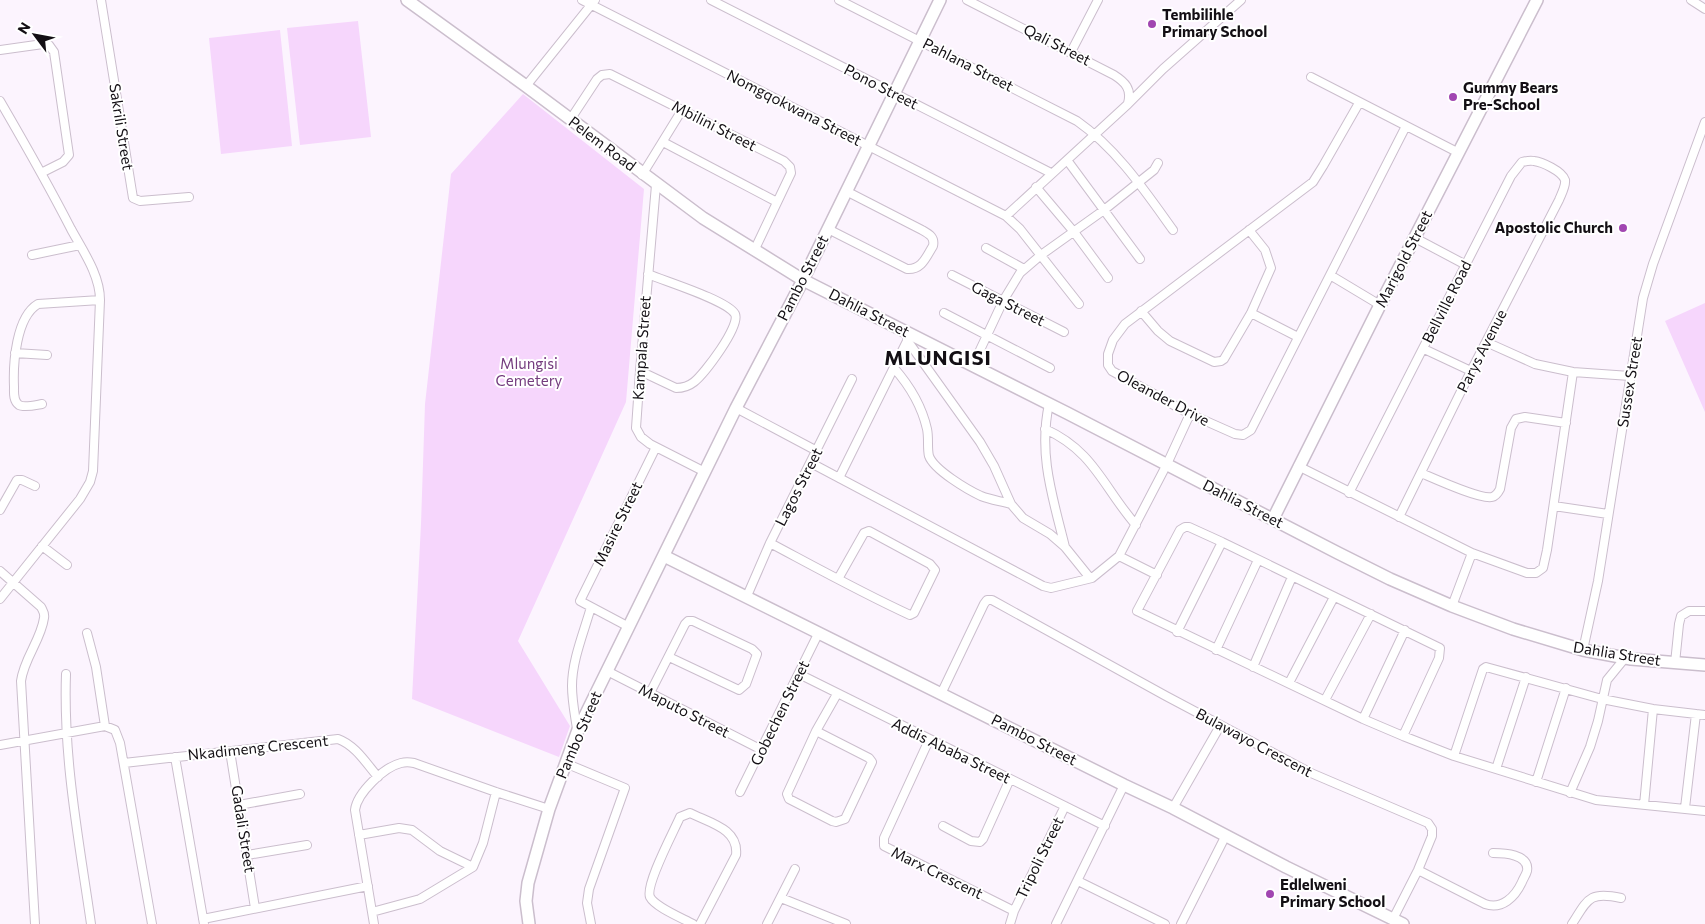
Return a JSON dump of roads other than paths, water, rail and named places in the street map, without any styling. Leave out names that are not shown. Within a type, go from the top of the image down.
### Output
[{"type":"street","name":"Sakrili Street","points":[[101,0],[133,198],[140,201],[189,197]]},
{"type":"street","name":"Pelem Road","points":[[407,0],[526,86],[642,175],[702,218],[803,280]]},
{"type":"street","name":"Nomgqokwana Street","points":[[582,0],[593,3],[1006,216],[1041,255],[1079,304]]},
{"type":"street","name":"Pono Street","points":[[711,0],[1052,173]]},
{"type":"street","name":"Pahlana Street","points":[[839,0],[1077,121],[1095,134],[1138,182],[1173,230]]},
{"type":"street","name":"Pambo Street","points":[[529,924],[526,901],[528,883],[549,809],[578,730],[704,472],[803,280],[940,0]]},
{"type":"street","name":"Qali Street","points":[[966,0],[1071,52],[1123,81],[1130,93],[1128,104]]},
{"type":"street","points":[[1071,52],[1097,0]]},
{"type":"street","points":[[1006,216],[1128,104],[1169,62],[1241,0]]},
{"type":"street","name":"Marigold Street","points":[[1273,519],[1298,466],[1537,0]]},
{"type":"street","points":[[1691,0],[1705,9]]},
{"type":"street","points":[[526,86],[593,3]]},
{"type":"street","points":[[0,50],[43,44],[49,45],[54,52],[69,155],[63,162],[42,173]]},
{"type":"street","name":"Mbilini Street","points":[[570,120],[597,79],[606,74],[613,75],[784,161],[790,166],[791,173],[754,251]]},
{"type":"street","points":[[1311,77],[1459,153]]},
{"type":"street","points":[[0,101],[42,173],[80,245],[96,278],[100,300],[92,475],[80,499],[0,599]]},
{"type":"street","name":"Oleander Drive","points":[[1359,103],[1317,177],[1308,186],[1141,311],[1119,330],[1113,340],[1107,359],[1109,368],[1190,414],[1235,434],[1247,434],[1251,430],[1406,126]]},
{"type":"street","points":[[642,175],[682,110]]},
{"type":"street","name":"Sussex Street","points":[[1583,650],[1598,581],[1630,376],[1647,283],[1705,122]]},
{"type":"street","points":[[663,142],[777,202]]},
{"type":"street","points":[[1067,160],[1140,259]]},
{"type":"street","name":"Bellville Road","points":[[1350,493],[1518,165],[1527,160],[1541,163],[1560,174],[1565,180],[1564,185]]},
{"type":"street","points":[[972,365],[1017,277],[1024,269],[1104,210],[1154,170],[1158,163]]},
{"type":"street","name":"Kampala Street","points":[[656,185],[636,428],[641,437],[656,447],[704,472]]},
{"type":"street","name":"Parys Avenue","points":[[1399,517],[1471,371],[1559,200],[1564,185]]},
{"type":"street","points":[[1036,187],[1074,232],[1108,278]]},
{"type":"street","points":[[828,229],[907,269],[913,269],[922,265],[933,246],[932,236],[846,191]]},
{"type":"street","points":[[1141,311],[1158,331],[1170,341],[1214,362],[1224,359],[1251,313],[1272,268],[1265,250],[1249,230]]},
{"type":"street","points":[[1415,238],[1466,265]]},
{"type":"street","points":[[32,254],[80,245]]},
{"type":"street","points":[[986,248],[1024,269]]},
{"type":"street","points":[[640,371],[676,388],[682,388],[692,383],[706,368],[728,338],[736,318],[728,308],[703,295],[648,274]]},
{"type":"street","name":"Gaga Street","points":[[952,275],[1064,332]]},
{"type":"street","points":[[1330,275],[1380,305]]},
{"type":"street","name":"Dahlia Street","points":[[803,280],[909,337],[972,365],[1390,579],[1452,606],[1513,629],[1583,650],[1625,658],[1705,665]]},
{"type":"street","points":[[42,404],[22,406],[16,401],[14,370],[16,353],[26,319],[32,308],[36,305],[100,300]]},
{"type":"street","points":[[1251,313],[1298,337]]},
{"type":"street","points":[[944,314],[1050,368]]},
{"type":"street","points":[[839,478],[909,337]]},
{"type":"street","points":[[909,337],[980,442],[994,466],[1011,504],[1023,518],[1050,534],[1065,547],[1090,578]]},
{"type":"street","points":[[1486,342],[1535,364],[1573,372],[1630,376]]},
{"type":"street","points":[[1424,349],[1471,371]]},
{"type":"street","points":[[16,353],[47,355]]},
{"type":"street","points":[[894,368],[904,379],[924,416],[928,430],[929,455],[933,463],[978,494],[1011,504]]},
{"type":"street","points":[[1298,466],[1472,554],[1527,573],[1536,573],[1543,568],[1545,562],[1573,372]]},
{"type":"street","name":"Lagos Street","points":[[747,596],[770,543],[852,379]]},
{"type":"street","points":[[1049,404],[1044,448],[1046,468],[1065,547]]},
{"type":"street","points":[[736,408],[817,451]]},
{"type":"street","points":[[811,463],[1048,588],[1070,585],[1090,578],[1106,568],[1119,556],[1167,464],[1190,414]]},
{"type":"street","points":[[1421,473],[1462,489],[1491,497],[1498,493],[1500,489],[1513,422],[1516,419],[1525,417],[1566,423]]},
{"type":"street","points":[[1045,429],[1064,438],[1088,459],[1136,525]]},
{"type":"street","name":"Masire Street","points":[[591,607],[580,601],[656,447]]},
{"type":"street","points":[[0,510],[17,480],[22,480],[35,486]]},
{"type":"street","points":[[1554,506],[1608,514]]},
{"type":"street","points":[[1402,736],[1439,658],[1441,650],[1438,646],[1189,527],[1180,530],[1137,611],[1177,632],[1363,719],[1402,736],[1454,756],[1596,800],[1705,811]]},
{"type":"street","points":[[770,543],[838,579],[910,615],[914,613],[935,570],[930,564],[869,531],[864,533],[838,579]]},
{"type":"street","points":[[1177,632],[1222,542]]},
{"type":"street","points":[[42,546],[67,565]]},
{"type":"street","points":[[1452,606],[1472,554]]},
{"type":"street","name":"Pambo Street","points":[[664,556],[1173,808],[1286,867],[1398,921]]},
{"type":"street","points":[[1119,556],[1157,576]]},
{"type":"street","points":[[1216,650],[1258,560]]},
{"type":"street","points":[[0,571],[41,607],[44,614],[40,630],[22,673],[24,742],[35,924]]},
{"type":"street","points":[[1253,667],[1292,577]]},
{"type":"street","points":[[1289,683],[1334,596]]},
{"type":"street","name":"Bulawayo Crescent","points":[[941,694],[984,604],[987,600],[992,600],[1311,774],[1428,823],[1432,829],[1432,836],[1398,921]]},
{"type":"street","points":[[578,730],[573,707],[572,681],[577,654],[591,607],[629,627]]},
{"type":"street","points":[[1675,663],[1678,624],[1681,616],[1689,611],[1705,611]]},
{"type":"street","points":[[1325,700],[1371,614]]},
{"type":"street","points":[[650,693],[685,624],[690,621],[752,649],[758,654],[746,684],[739,690],[669,657]]},
{"type":"street","points":[[1363,719],[1405,630]]},
{"type":"street","name":"Gobechen Street","points":[[740,792],[819,632]]},
{"type":"street","points":[[87,633],[96,667],[105,726]]},
{"type":"street","points":[[1570,793],[1590,747],[1607,680],[1625,658]]},
{"type":"street","points":[[1454,756],[1485,667],[1491,667],[1602,699],[1653,709],[1705,715]]},
{"type":"street","name":"Maputo Street","points":[[607,672],[762,750]]},
{"type":"street","points":[[66,674],[66,733],[75,815],[91,924]]},
{"type":"street","name":"Addis Ababa Street","points":[[798,674],[1105,826]]},
{"type":"street","points":[[1496,769],[1526,677]]},
{"type":"street","points":[[1536,782],[1566,688]]},
{"type":"street","points":[[816,731],[868,758],[872,762],[845,819],[841,821],[832,821],[789,799],[786,794],[816,731],[837,694]]},
{"type":"street","points":[[1644,806],[1653,709]]},
{"type":"street","points":[[1685,808],[1696,714]]},
{"type":"street","points":[[0,746],[105,726],[112,728],[118,736],[124,763],[152,924]]},
{"type":"street","points":[[1173,808],[1220,726]]},
{"type":"street","name":"Nkadimeng Crescent","points":[[124,763],[338,739],[353,748],[378,776]]},
{"type":"street","name":"Marx Crescent","points":[[929,740],[884,838],[884,846],[1014,911]]},
{"type":"street","name":"Gadali Street","points":[[230,751],[255,908]]},
{"type":"street","points":[[175,757],[203,922],[255,908],[368,886]]},
{"type":"street","points":[[374,924],[355,810],[361,794],[378,776],[397,764],[403,762],[414,763],[549,809]]},
{"type":"street","points":[[565,763],[625,788],[589,889],[587,903],[591,924]]},
{"type":"street","points":[[943,826],[971,840],[980,842],[1010,779]]},
{"type":"street","points":[[1056,924],[1124,785]]},
{"type":"street","points":[[372,912],[420,900],[473,867],[483,843],[496,792]]},
{"type":"street","points":[[239,805],[300,794]]},
{"type":"street","name":"Tripoli Street","points":[[1010,924],[1014,911],[1065,806]]},
{"type":"street","points":[[693,924],[656,904],[649,891],[652,879],[680,817],[686,813],[690,813],[730,834],[734,838],[737,849],[736,855],[700,924]]},
{"type":"street","points":[[359,835],[399,828],[412,830],[440,851],[473,867]]},
{"type":"street","points":[[1181,924],[1226,835]]},
{"type":"street","points":[[247,855],[307,845]]},
{"type":"street","points":[[1418,870],[1488,905],[1499,905],[1511,898],[1519,888],[1527,868],[1524,862],[1515,856],[1508,853],[1493,853]]},
{"type":"street","points":[[767,924],[795,869]]},
{"type":"street","points":[[1078,881],[1165,924]]},
{"type":"street","points":[[1572,924],[1587,903],[1597,895],[1604,894],[1620,898]]},
{"type":"street","points":[[781,898],[828,921],[846,924]]},
{"type":"place","name":"Tembilihle Primary School","points":[[1152,24]]},
{"type":"place","name":"Gummy Bears Pre-School","points":[[1453,97]]},
{"type":"place","name":"Apostolic Church","points":[[1623,228]]},
{"type":"place","name":"Edlelweni Primary School","points":[[1270,894]]},
{"type":"district","name":"MLUNGISI","points":[[938,358]]},
{"type":"park label","name":"Mlungisi Cemetery","points":[[529,372]]}]
